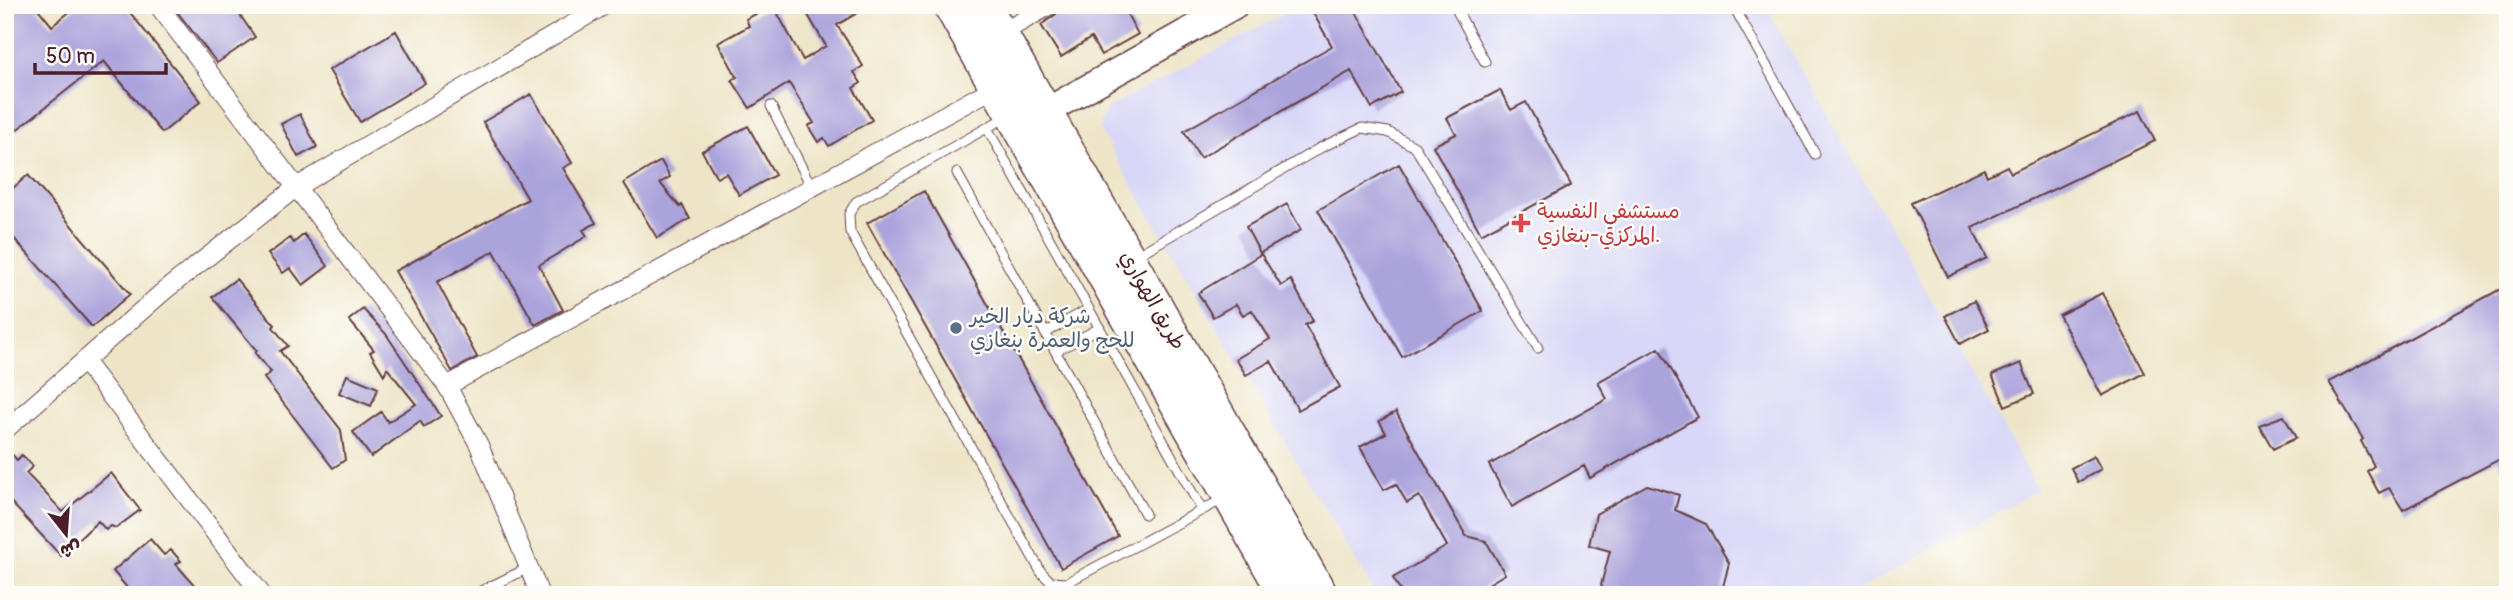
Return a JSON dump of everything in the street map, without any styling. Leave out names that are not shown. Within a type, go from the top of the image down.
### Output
[{"type":"highway","name":"طريق الهواري","points":[[950,5],[998,110],[1215,503],[1286,595]]},
{"type":"highway","name":"طريق الهواري","points":[[984,5],[1321,595]]},
{"type":"street","points":[[158,5],[298,186],[447,386],[479,445],[540,595]]},
{"type":"street","points":[[5,429],[164,291],[298,186],[605,5]]},
{"type":"street","points":[[1000,34],[1050,5]]},
{"type":"street","points":[[1045,113],[1236,5]]},
{"type":"street","points":[[447,386],[812,188],[998,110]]},
{"type":"street","points":[[84,361],[262,595]]},
{"type":"lane","points":[[1454,5],[1485,62]]},
{"type":"lane","points":[[1732,5],[1815,154]]},
{"type":"lane","points":[[771,106],[812,188]]},
{"type":"lane","points":[[998,110],[1089,309],[1215,503],[1066,583],[1059,584],[1045,578],[1034,560],[848,226],[849,214],[856,202],[998,110]]},
{"type":"lane","points":[[1129,259],[1320,148],[1362,128],[1388,132],[1415,147],[1538,348]]},
{"type":"lane","points":[[957,173],[1145,514]]},
{"type":"lane","points":[[1045,333],[1089,309]]},
{"type":"lane","points":[[1056,351],[1100,328]]},
{"type":"lane","points":[[474,595],[528,568]]},
{"type":"shaded area","name":"مستشفي النفسية المركزي-بنغازي.","points":[[1301,5],[1765,5],[2038,490],[1850,595],[1376,595],[1099,129],[1106,109]]},
{"type":"building","points":[[5,5],[35,5],[52,26],[78,5],[124,5],[201,101],[162,133],[104,61],[5,139]]},
{"type":"building","points":[[172,5],[233,5],[255,37],[217,63]]},
{"type":"building","points":[[773,5],[803,60],[826,46],[802,5],[871,5],[837,25],[863,66],[854,72],[861,83],[853,88],[872,120],[829,146],[824,138],[818,142],[808,126],[814,123],[789,83],[750,108],[732,80],[737,77],[718,43],[749,26],[746,19]]},
{"type":"building","points":[[1061,5],[1122,5],[1138,34],[1101,55],[1091,38],[1061,57],[1041,25],[1056,14]]},
{"type":"building","points":[[1327,5],[1352,5],[1401,92],[1372,108],[1351,71],[1200,158],[1184,131],[1332,46],[1313,13]]},
{"type":"building","points":[[396,31],[425,83],[360,122],[329,70]]},
{"type":"building","points":[[1500,90],[1511,110],[1526,102],[1571,185],[1481,234],[1433,146],[1456,134],[1447,118]]},
{"type":"building","points":[[531,94],[572,163],[563,168],[596,223],[583,230],[587,236],[539,265],[563,310],[535,325],[494,251],[437,282],[477,357],[452,371],[395,271],[528,199],[483,122]]},
{"type":"building","points":[[2140,111],[2155,141],[1972,228],[1987,258],[1948,277],[1911,203],[1984,169],[1987,176],[2007,166],[2011,173]]},
{"type":"building","points":[[300,114],[317,147],[298,157],[281,124]]},
{"type":"building","points":[[748,126],[775,175],[739,195],[726,173],[717,178],[702,151]]},
{"type":"building","points":[[661,161],[670,177],[660,183],[680,207],[682,205],[690,219],[657,238],[624,183]]},
{"type":"building","points":[[1399,164],[1483,311],[1402,357],[1318,210]]},
{"type":"building","points":[[28,175],[130,294],[92,327],[5,228],[5,195]]},
{"type":"building","points":[[924,191],[1118,536],[1061,568],[867,223]]},
{"type":"building","points":[[1287,204],[1301,230],[1260,253],[1246,227]]},
{"type":"building","points":[[304,234],[328,266],[303,285],[290,268],[283,273],[268,254],[290,238],[294,243]]},
{"type":"building","points":[[1261,254],[1281,286],[1291,280],[1313,321],[1305,325],[1340,387],[1298,410],[1271,361],[1246,375],[1236,359],[1270,339],[1252,310],[1243,315],[1236,304],[1213,317],[1198,293]]},
{"type":"building","points":[[236,279],[275,325],[273,327],[288,346],[280,351],[341,430],[345,460],[333,468],[264,378],[271,372],[255,353],[257,351],[212,297]]},
{"type":"building","points":[[2508,285],[2508,478],[2498,460],[2403,510],[2389,488],[2379,493],[2367,471],[2374,466],[2361,441],[2363,439],[2329,382]]},
{"type":"building","points":[[2102,293],[2145,373],[2102,396],[2059,315]]},
{"type":"building","points":[[1974,301],[1989,329],[1960,344],[1945,316]]},
{"type":"building","points":[[363,309],[386,334],[441,416],[424,427],[420,421],[371,457],[353,432],[381,412],[388,422],[416,404],[387,368],[384,375],[370,352],[374,350],[349,320]]},
{"type":"building","points":[[1659,348],[1698,417],[1590,478],[1584,466],[1512,507],[1489,465],[1607,399],[1598,382]]},
{"type":"building","points":[[2021,363],[2034,394],[2005,406],[1992,375]]},
{"type":"building","points":[[347,375],[378,388],[371,406],[339,393]]},
{"type":"building","points":[[1396,412],[1466,536],[1486,541],[1505,574],[1470,595],[1403,595],[1393,578],[1447,546],[1419,496],[1407,503],[1396,484],[1384,490],[1360,447],[1386,433],[1379,421]]},
{"type":"building","points":[[2284,416],[2296,438],[2273,449],[2259,425]]},
{"type":"building","points":[[5,447],[17,460],[22,455],[33,466],[26,473],[63,512],[111,473],[140,510],[116,528],[111,526],[106,530],[98,521],[61,556],[5,496]]},
{"type":"building","points":[[2094,456],[2101,469],[2078,482],[2071,468]]},
{"type":"building","points":[[1647,485],[1679,495],[1675,510],[1706,524],[1729,563],[1721,595],[1607,595],[1601,585],[1610,551],[1589,545],[1596,514]]},
{"type":"building","points":[[150,539],[164,555],[171,550],[181,561],[176,564],[203,595],[133,595],[113,571]]},
{"type":"place","name":"مستشفي النفسية المركزي-بنغازي.","points":[[1521,223]]},
{"type":"place","name":"شركة ديار الخير للحج والعمرة بنغازي","points":[[956,328]]}]
